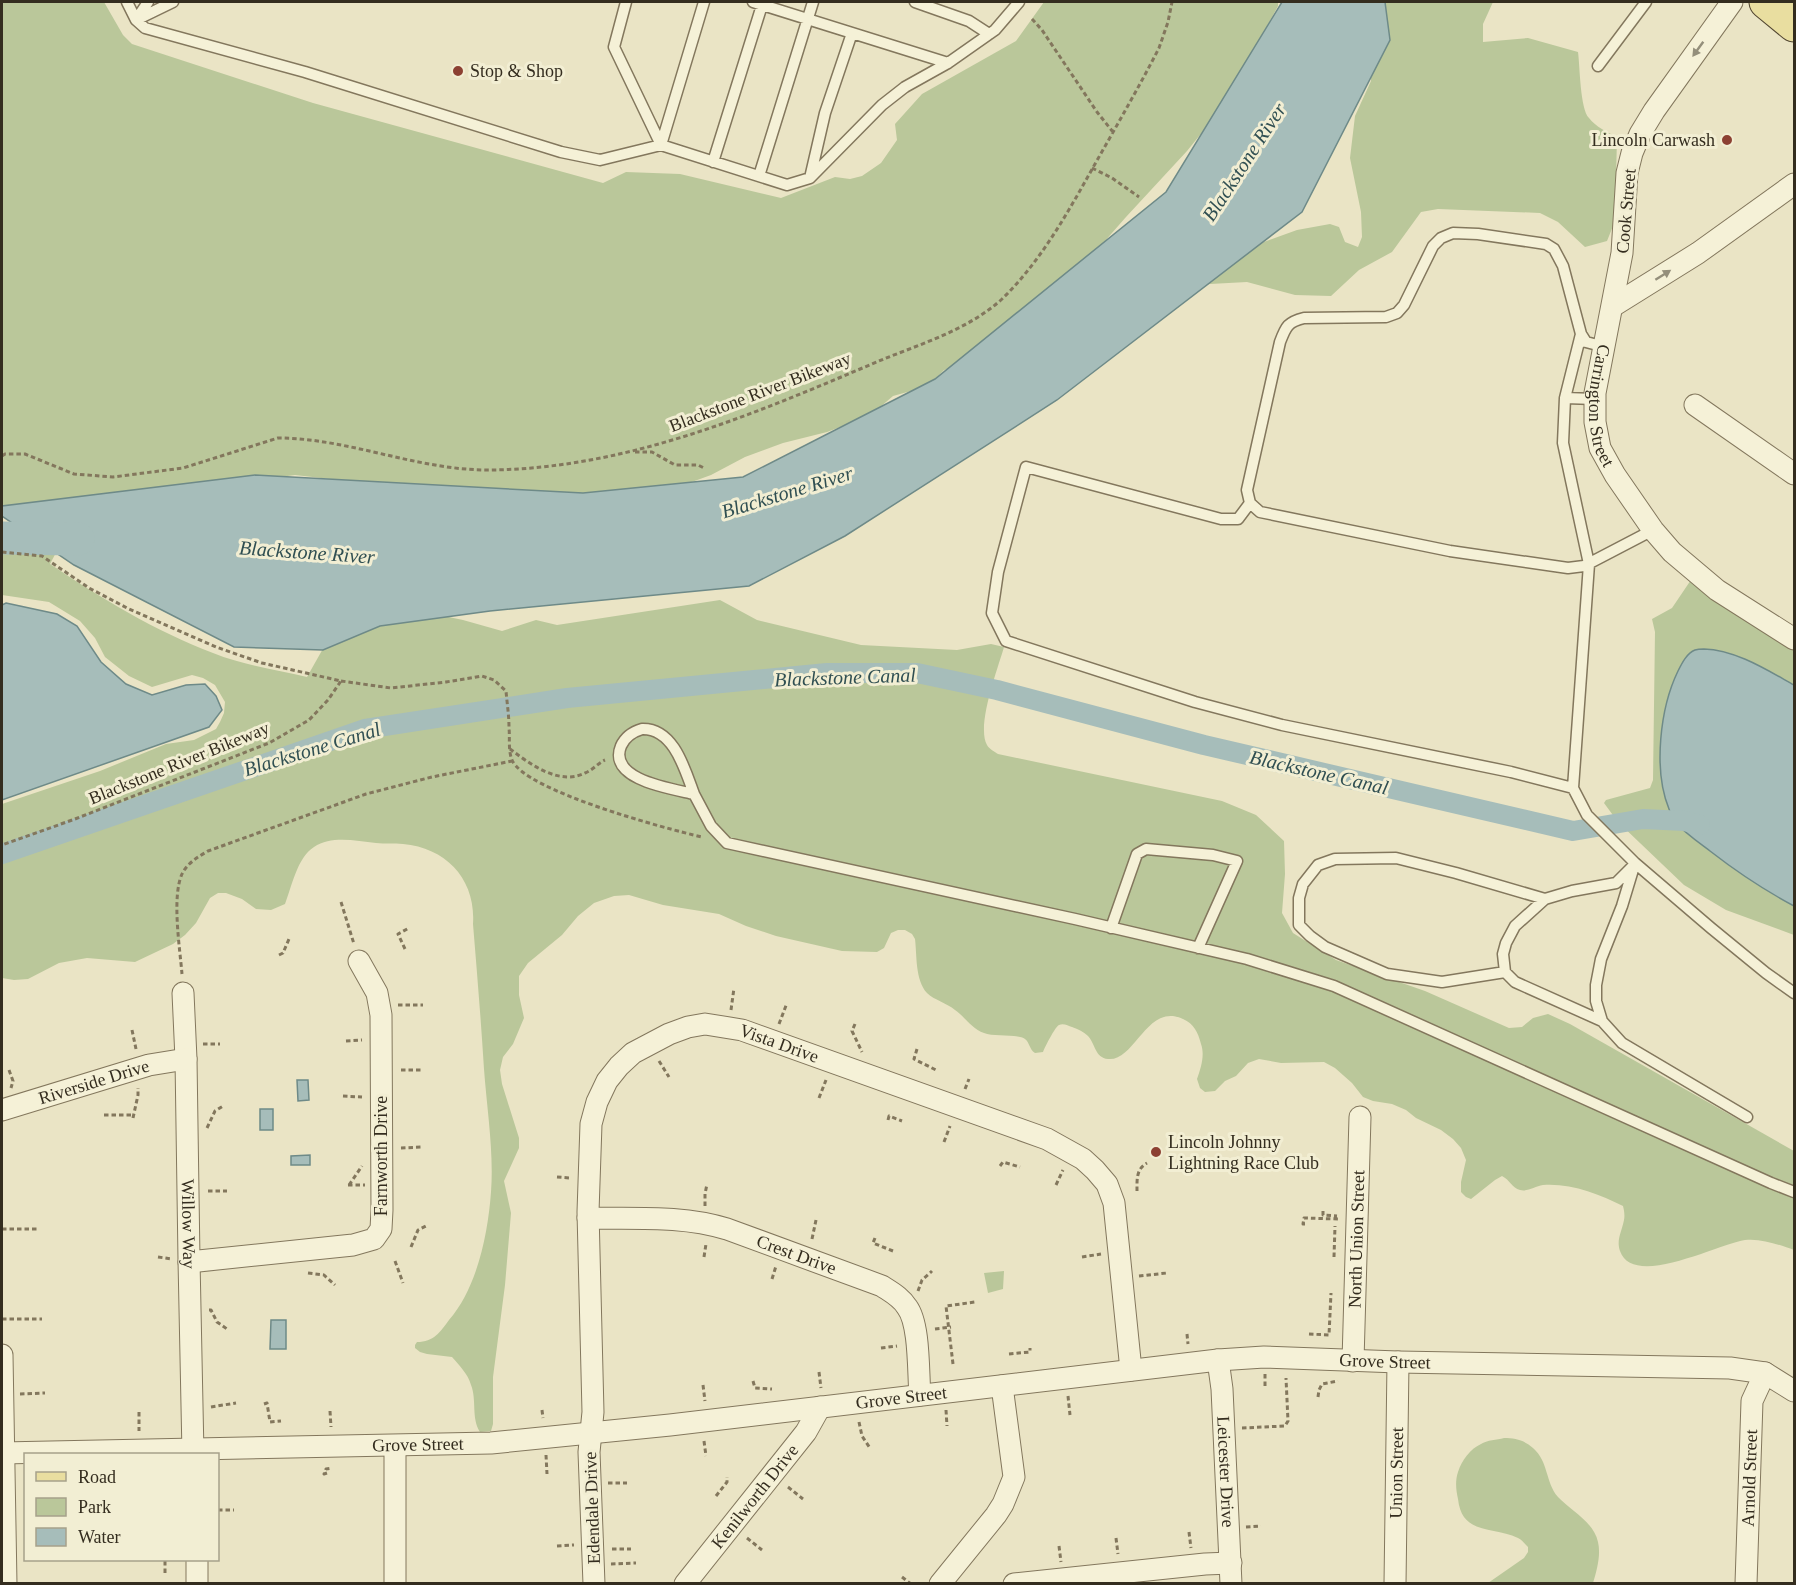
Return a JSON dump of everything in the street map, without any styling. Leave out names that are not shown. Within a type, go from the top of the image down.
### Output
[{"type":"main road","points":[[1766,2],[1794,25]]},
{"type":"street","name":"Cook Street","points":[[1613,306],[1623,254],[1627,173],[1632,153],[1654,111],[1732,2]]},
{"type":"street","points":[[1613,306],[1698,253],[1794,183]]},
{"type":"street","name":"Carrington Street","points":[[1613,306],[1595,399],[1595,422],[1600,447],[1615,475],[1653,530],[1672,552],[1717,590],[1794,639]]},
{"type":"street","points":[[1695,405],[1794,474]]},
{"type":"street","name":"Farnworth Drive","points":[[189,1262],[353,1245],[374,1239],[381,1229],[381,1015],[377,993],[359,961]]},
{"type":"street","name":"Willow Way","points":[[183,993],[193,1452]]},
{"type":"street","name":"Vista Drive","points":[[591,1433],[593,1412],[588,1218],[589,1157],[591,1124],[597,1102],[607,1082],[633,1053],[669,1034],[705,1024],[742,1030],[1047,1139],[1077,1155],[1107,1184],[1114,1203],[1131,1370]]},
{"type":"street","name":"Riverside Drive","points":[[2,1110],[149,1065],[186,1059]]},
{"type":"street","name":"North Union Street","points":[[1353,1360],[1360,1117]]},
{"type":"street","name":"Crest Drive","points":[[588,1218],[685,1220],[704,1223],[727,1229],[882,1286],[896,1295],[912,1313],[920,1395]]},
{"type":"street","points":[[2,1354],[6,1584]]},
{"type":"street","name":"Grove Street","points":[[3,1453],[193,1452],[491,1443],[1218,1360],[1264,1358],[1730,1368],[1765,1373],[1794,1391]]},
{"type":"street","name":"Leicester Drive","points":[[1218,1360],[1222,1389],[1231,1574]]},
{"type":"street","name":"Union Street","points":[[1395,1584],[1398,1362]]},
{"type":"street","name":"Arnold Street","points":[[1746,1584],[1752,1401],[1765,1373]]},
{"type":"street","points":[[940,1584],[996,1515],[1014,1477],[1002,1386]]},
{"type":"street","name":"Kenilworth Drive","points":[[685,1584],[807,1432],[820,1407]]},
{"type":"street","name":"Edendale Drive","points":[[591,1433],[589,1452],[594,1574]]},
{"type":"street","points":[[395,1446],[395,1584]]},
{"type":"street","points":[[196,1561],[197,1584]]},
{"type":"street","points":[[1014,1584],[1205,1564],[1231,1574]]},
{"type":"lane","points":[[127,2],[136,20],[145,28],[305,72],[561,152],[600,160],[661,146],[787,185],[810,178],[882,105],[905,87],[948,63],[995,30],[1019,2]]},
{"type":"lane","points":[[136,20],[148,2]]},
{"type":"lane","points":[[136,20],[173,2]]},
{"type":"lane","points":[[626,2],[614,46],[661,146]]},
{"type":"lane","points":[[661,146],[704,2]]},
{"type":"lane","points":[[713,162],[760,2],[948,63]]},
{"type":"lane","points":[[759,176],[813,2]]},
{"type":"lane","points":[[915,2],[969,21],[989,34]]},
{"type":"lane","points":[[1598,66],[1646,2]]},
{"type":"lane","points":[[810,178],[825,113],[852,33]]},
{"type":"lane","points":[[1605,348],[1586,342],[1581,334],[1563,266],[1554,249],[1546,244],[1478,234],[1453,233],[1440,238],[1433,246],[1404,305],[1397,313],[1386,317],[1304,318],[1291,321],[1280,342],[1247,490],[1250,503],[1260,512],[1450,551],[1568,568],[1589,564],[1653,530]]},
{"type":"lane","points":[[1581,334],[1565,398],[1563,443],[1589,564],[1573,788],[1587,815],[1618,848],[1720,936],[1794,993]]},
{"type":"lane","points":[[1565,398],[1595,399]]},
{"type":"lane","points":[[1250,503],[1238,519],[1221,519],[1026,467],[998,572],[992,613],[1006,640],[1195,702],[1282,725],[1511,772],[1573,788]]},
{"type":"lane","points":[[694,794],[651,783],[624,770],[620,761],[622,745],[630,734],[642,729],[659,732],[676,753],[711,826],[727,843],[1247,959],[1334,986],[1794,1192]]},
{"type":"lane","points":[[1111,928],[1137,854],[1146,849],[1213,855],[1237,861],[1198,948]]},
{"type":"lane","points":[[1505,972],[1442,982],[1387,974],[1350,958],[1325,947],[1299,925],[1299,898],[1303,884],[1318,865],[1335,860],[1396,858],[1545,899]]},
{"type":"lane","points":[[1635,863],[1616,883],[1572,891],[1545,899],[1515,926],[1503,954],[1505,972],[1515,982],[1602,1021],[1622,1043],[1747,1118]]},
{"type":"lane","points":[[1602,1021],[1596,1001],[1599,968],[1635,863]]},
{"type":"path","name":"Blackstone River Bikeway","points":[[2,456],[25,454],[74,474],[113,477],[183,468],[278,438],[292,438],[332,444],[431,466],[487,470],[554,465],[630,452],[702,432],[779,404],[958,328],[1000,300],[1035,263],[1062,222],[1159,48],[1172,2]]},
{"type":"path","points":[[1032,19],[1042,30],[1091,105],[1113,132]]},
{"type":"path","points":[[1092,168],[1112,178],[1139,197]]},
{"type":"path","points":[[630,452],[652,452],[675,465],[698,465],[704,468]]},
{"type":"path","points":[[2,552],[42,556],[88,588],[127,608],[216,647],[262,663],[341,681],[391,688],[482,676],[494,680],[506,691],[509,748],[512,760],[528,776],[557,792],[666,828],[727,843]]},
{"type":"path","name":"Blackstone River Bikeway","points":[[2,845],[269,743],[309,720],[328,700],[341,681]]},
{"type":"path","points":[[509,748],[547,773],[561,777],[587,773],[604,760],[620,761]]},
{"type":"path","points":[[183,993],[177,907],[178,886],[182,874],[195,859],[208,851],[357,797],[432,777],[512,760]]},
{"type":"path","points":[[341,902],[359,961]]},
{"type":"path","points":[[405,949],[398,934],[409,928]]},
{"type":"path","points":[[279,955],[283,953],[289,939]]},
{"type":"path","points":[[855,1024],[852,1031],[866,1059]]},
{"type":"path","points":[[917,1049],[914,1059],[936,1070]]},
{"type":"path","points":[[105,1115],[133,1117],[138,1088],[133,1071]]},
{"type":"path","points":[[206,1132],[215,1111],[223,1106]]},
{"type":"path","points":[[888,1120],[889,1116],[902,1121]]},
{"type":"path","points":[[1000,1166],[1003,1162],[1020,1167]]},
{"type":"path","points":[[1137,1191],[1139,1169],[1146,1163]]},
{"type":"path","points":[[350,1185],[363,1164]]},
{"type":"path","points":[[1305,1224],[1303,1224],[1304,1218],[1347,1219]]},
{"type":"path","points":[[1334,1257],[1336,1219]]},
{"type":"path","points":[[411,1247],[418,1230],[428,1225]]},
{"type":"path","points":[[2,1229],[39,1229]]},
{"type":"path","points":[[875,1238],[873,1243],[893,1251]]},
{"type":"path","points":[[395,1261],[403,1283]]},
{"type":"path","points":[[921,1298],[917,1292],[919,1287],[922,1280],[932,1272]]},
{"type":"path","points":[[308,1273],[324,1275],[335,1285]]},
{"type":"path","points":[[1122,1278],[1167,1273]]},
{"type":"path","points":[[1309,1334],[1329,1335],[1331,1293]]},
{"type":"path","points":[[953,1364],[946,1306],[975,1302]]},
{"type":"path","points":[[2,1319],[42,1319]]},
{"type":"path","points":[[1010,1354],[1030,1352],[1030,1348]]},
{"type":"path","points":[[1223,1428],[1285,1426],[1288,1422],[1285,1358]]},
{"type":"path","points":[[1318,1397],[1322,1384],[1338,1381]]},
{"type":"path","points":[[753,1382],[754,1388],[772,1389]]},
{"type":"path","points":[[857,1402],[862,1436],[870,1448]]},
{"type":"path","points":[[192,1410],[236,1403]]},
{"type":"path","points":[[264,1404],[267,1403],[270,1422],[281,1421]]},
{"type":"path","points":[[327,1473],[324,1474],[326,1469],[339,1467]]},
{"type":"path","points":[[716,1496],[727,1482],[727,1477]]},
{"type":"path","points":[[219,1510],[234,1510]]},
{"type":"path","points":[[165,1561],[165,1574]]},
{"type":"path","points":[[594,1574],[636,1563]]},
{"type":"path","points":[[902,1577],[911,1584]]},
{"type":"green space","points":[[2,2],[104,2],[123,35],[132,44],[313,103],[603,183],[626,172],[680,174],[781,198],[835,177],[850,179],[862,176],[881,163],[897,140],[895,124],[922,94],[1016,41],[1044,2],[1278,2],[1278,6],[1225,104],[1187,151],[1068,283],[962,365],[944,370],[935,379],[918,389],[893,396],[879,408],[843,426],[783,443],[745,457],[711,475],[689,483],[633,497],[295,475],[30,510],[2,518]]},
{"type":"green space","points":[[1361,2],[1493,2],[1483,24],[1483,42],[1528,38],[1578,52],[1582,97],[1586,113],[1595,124],[1617,137],[1615,221],[1607,241],[1585,247],[1558,222],[1540,213],[1438,209],[1421,212],[1392,252],[1359,270],[1331,296],[1295,295],[1247,282],[1173,286],[1190,269],[1297,230],[1330,224],[1339,227],[1345,242],[1358,247],[1362,237],[1361,212],[1350,158],[1355,116],[1371,81]]},
{"type":"green space","points":[[2,545],[59,547],[50,564],[149,624],[224,657],[307,677],[329,638],[341,623],[444,616],[502,631],[536,620],[557,625],[720,600],[757,620],[861,645],[957,650],[991,644],[1004,647],[989,697],[984,725],[984,736],[991,749],[998,754],[1222,801],[1256,815],[1284,841],[1285,874],[1282,913],[1293,933],[1336,960],[1425,991],[1509,1028],[1522,1027],[1533,1018],[1548,1014],[1570,1024],[1794,1151],[1794,1250],[1764,1241],[1745,1240],[1677,1261],[1641,1266],[1628,1262],[1620,1251],[1623,1206],[1595,1194],[1564,1186],[1543,1185],[1520,1190],[1502,1176],[1471,1199],[1466,1197],[1461,1192],[1461,1182],[1466,1160],[1461,1148],[1453,1139],[1406,1110],[1363,1097],[1352,1083],[1335,1068],[1324,1062],[1281,1063],[1259,1059],[1248,1063],[1236,1076],[1225,1081],[1215,1091],[1205,1092],[1200,1088],[1197,1079],[1203,1053],[1197,1032],[1187,1021],[1171,1016],[1160,1018],[1126,1052],[1117,1057],[1108,1059],[1100,1056],[1086,1035],[1063,1024],[1055,1029],[1043,1052],[1035,1053],[1022,1037],[988,1034],[980,1031],[959,1013],[927,993],[918,974],[915,939],[905,930],[891,933],[884,948],[877,952],[842,951],[776,936],[719,914],[663,905],[629,895],[614,896],[594,903],[578,916],[562,935],[528,963],[519,976],[519,995],[524,1018],[513,1044],[503,1057],[500,1070],[502,1084],[519,1138],[519,1148],[504,1181],[511,1213],[505,1285],[493,1377],[493,1424],[491,1431],[480,1432],[477,1427],[473,1391],[463,1370],[452,1357],[427,1354],[415,1348],[417,1342],[428,1340],[439,1332],[459,1307],[467,1292],[484,1243],[489,1208],[492,1177],[491,1146],[473,908],[464,880],[445,859],[419,847],[352,840],[328,841],[314,847],[303,858],[285,904],[271,910],[256,909],[242,899],[226,893],[218,893],[210,898],[196,923],[185,935],[173,944],[135,962],[87,958],[59,963],[28,979],[2,978],[2,804],[100,771],[166,744],[194,740],[216,729],[224,713],[225,702],[215,685],[192,675],[152,687],[129,676],[105,657],[95,638],[80,621],[49,602],[2,595]]},
{"type":"green space","points":[[1695,574],[1794,639],[1794,685],[1738,657],[1717,650],[1673,683],[1665,713],[1661,744],[1774,895],[1794,906],[1794,935],[1726,910],[1684,885],[1618,822],[1604,803],[1606,800],[1650,788],[1653,780],[1655,632],[1652,619],[1672,608]]},
{"type":"green space","points":[[1004,1271],[1003,1289],[988,1293],[984,1273]]},
{"type":"green space","points":[[1504,1438],[1519,1440],[1533,1448],[1542,1459],[1558,1497],[1592,1528],[1596,1535],[1599,1552],[1593,1583],[1488,1583],[1524,1558],[1528,1547],[1518,1538],[1480,1528],[1466,1519],[1458,1499],[1456,1479],[1462,1463],[1473,1449],[1486,1442]]},
{"type":"water","points":[[1282,2],[1385,2],[1390,40],[1302,212],[1057,400],[845,536],[749,586],[490,611],[380,626],[323,650],[234,647],[74,565],[2,516],[2,506],[255,475],[583,493],[743,477],[935,379],[1166,192]]},
{"type":"water","points":[[6,603],[57,614],[77,626],[101,662],[126,684],[152,695],[186,685],[205,684],[216,696],[222,710],[209,727],[2,800],[2,605]]},
{"type":"water","points":[[1704,649],[1739,657],[1794,685],[1794,906],[1730,866],[1692,837],[1675,822],[1669,809],[1661,776],[1663,721],[1678,671],[1692,651]]},
{"type":"water","points":[[297,1080],[308,1080],[309,1100],[298,1101]]},
{"type":"water","points":[[260,1109],[273,1109],[273,1130],[260,1130]]},
{"type":"water","points":[[310,1155],[310,1165],[291,1165],[291,1156]]},
{"type":"water","points":[[271,1320],[286,1320],[286,1349],[270,1349]]},
{"type":"waterway","name":"Blackstone River","points":[[2,538],[78,539]]},
{"type":"waterway","name":"Blackstone Canal","points":[[2,854],[365,729],[567,698],[827,673],[917,673],[997,690],[1204,745],[1573,831],[1643,819],[1685,821],[1700,825]]},
{"type":"place","name":"Stop & Shop","points":[[458,71]]},
{"type":"place","name":"Lincoln Carwash","points":[[1727,140]]},
{"type":"place","name":"Lincoln Johnny Lightning Race Club","points":[[1156,1152]]}]
